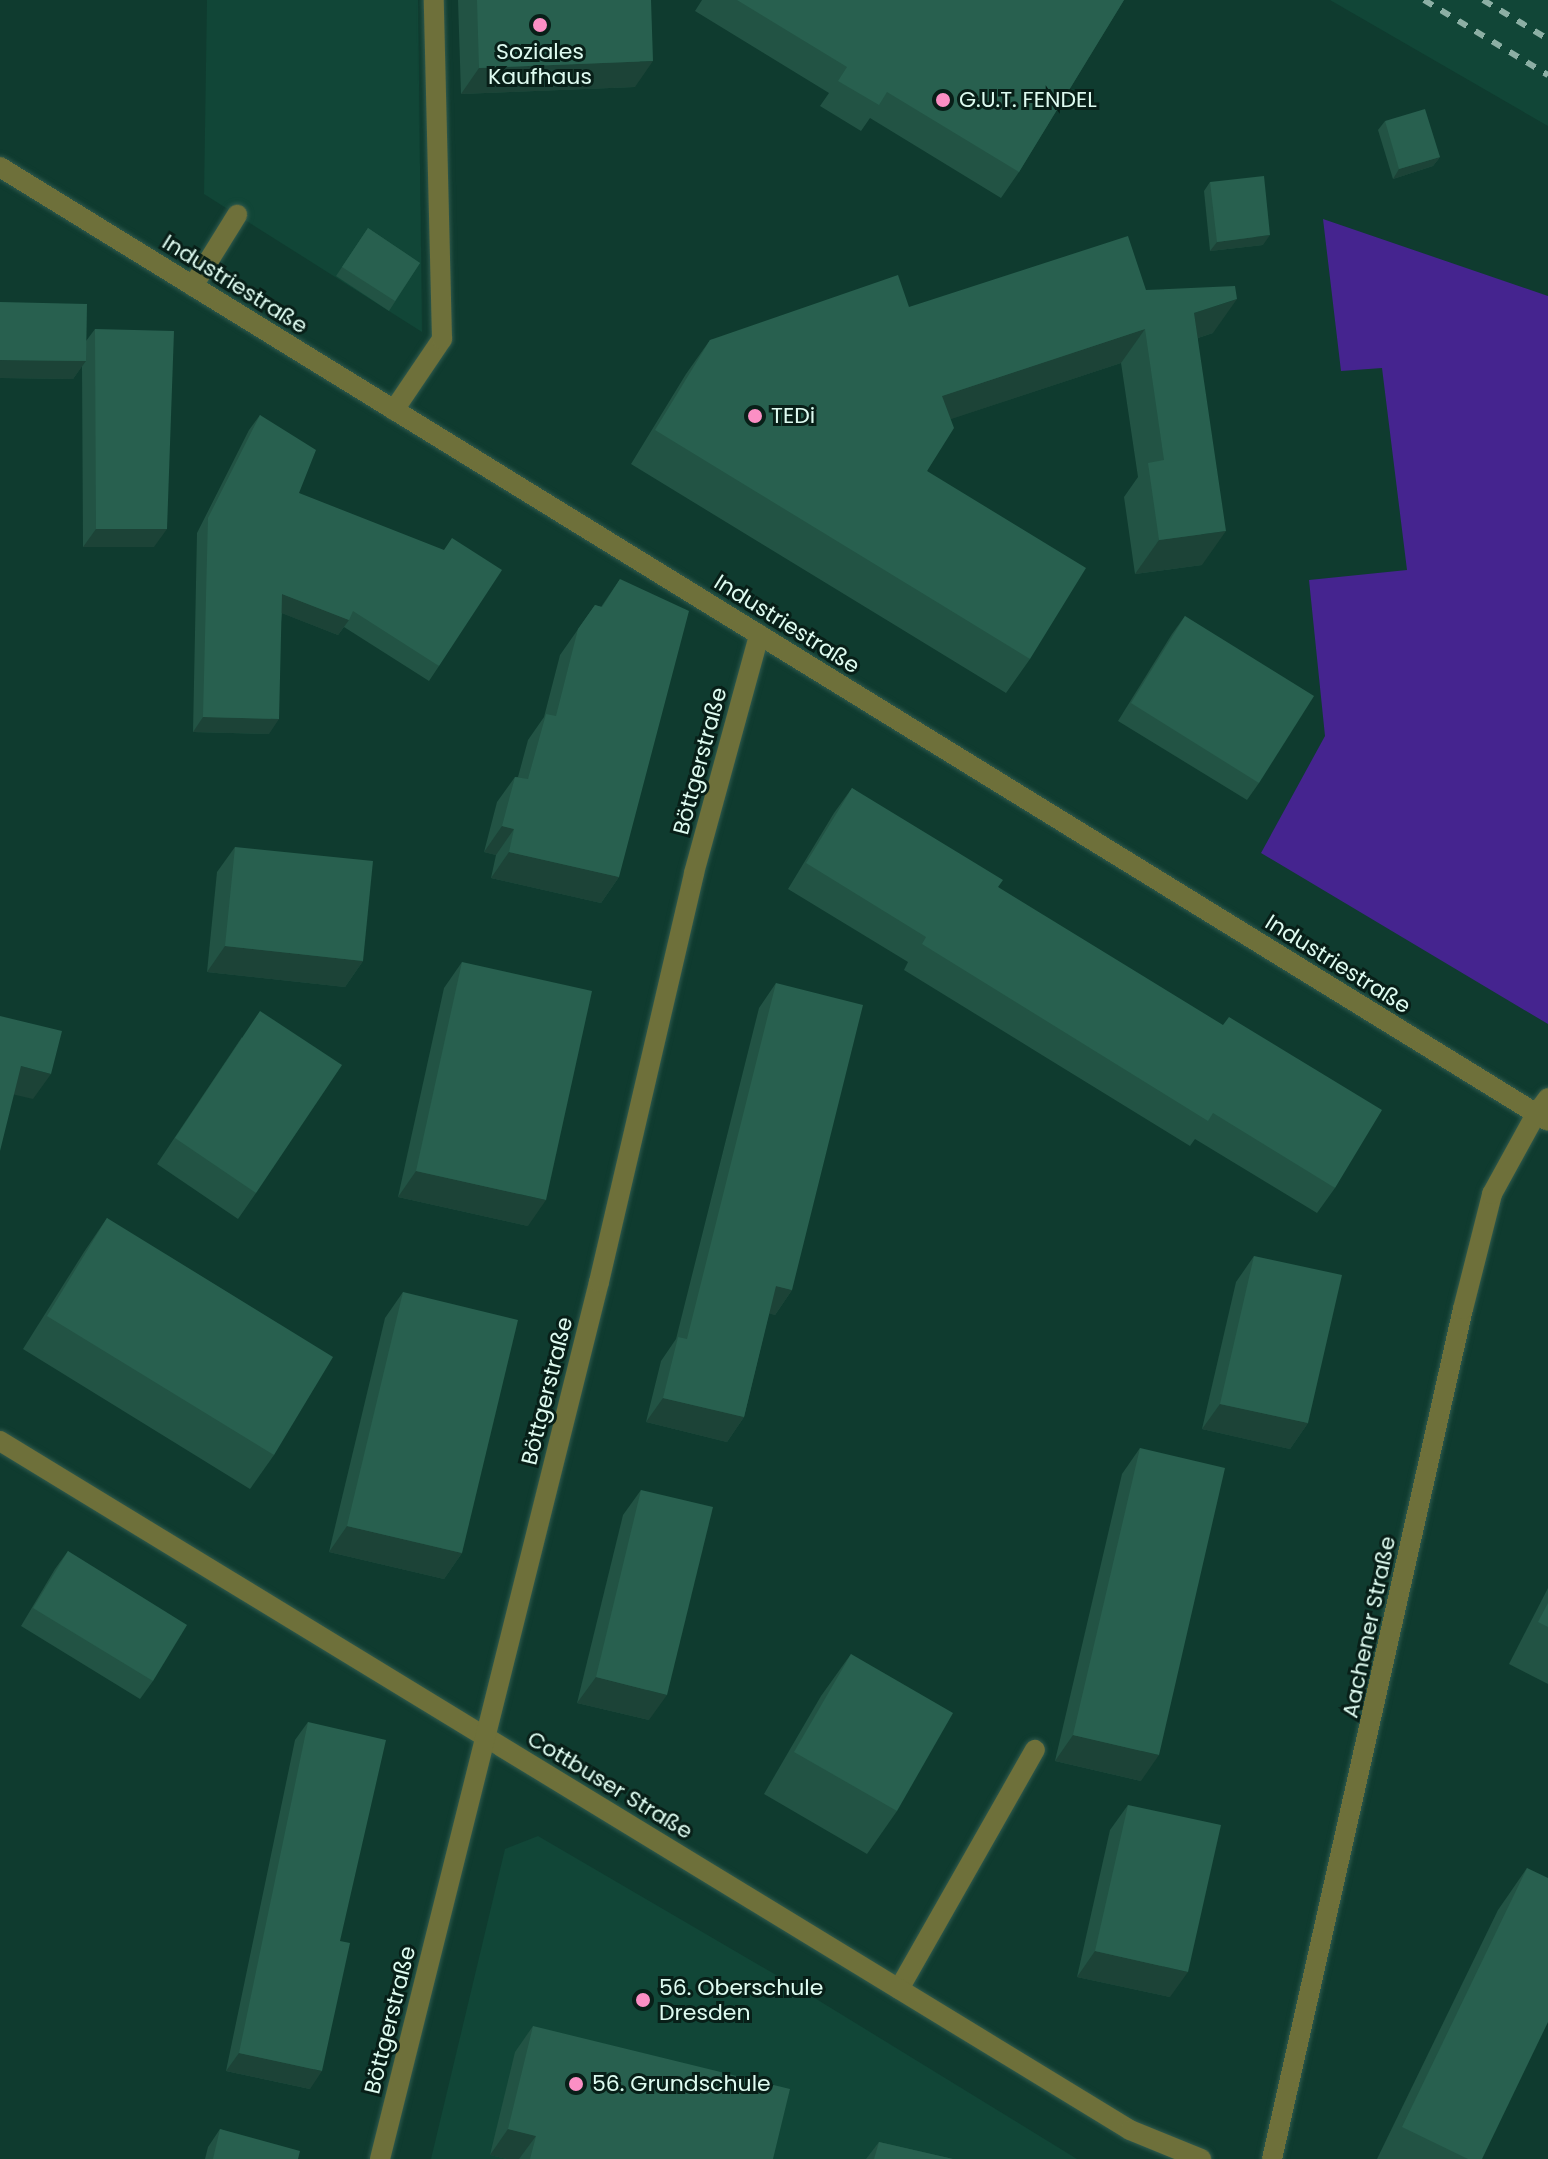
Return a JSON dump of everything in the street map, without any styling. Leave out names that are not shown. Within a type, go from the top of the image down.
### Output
[{"type":"street","points":[[394,410],[442,339],[434,0]]},
{"type":"street","name":"Industriestraße","points":[[0,167],[759,635],[1544,1111]]},
{"type":"street","points":[[193,286],[237,215]]},
{"type":"street","name":"Böttgerstraße","points":[[380,2159],[486,1737],[694,873],[759,635]]},
{"type":"street","name":"Aachener Straße","points":[[1272,2159],[1492,1194],[1544,1111]]},
{"type":"street","name":"Cottbuser Straße","points":[[0,1441],[1130,2130],[1201,2159]]},
{"type":"street","points":[[899,1989],[1035,1750]]},
{"type":"shaded area","points":[[207,0],[418,0],[422,332],[204,194]]},
{"type":"shaded area","points":[[1330,0],[1548,0],[1548,126]]},
{"type":"shaded area","points":[[1323,219],[1548,296],[1548,1024],[1261,853],[1325,736],[1309,580],[1407,570],[1382,368],[1341,371]]},
{"type":"shaded area","name":"56. Oberschule Dresden","points":[[538,1836],[800,1989],[1077,2159],[431,2159],[505,1849]]},
{"type":"building","points":[[477,0],[651,0],[653,61],[479,68]]},
{"type":"building","name":"G.U.T. FENDEL","points":[[737,0],[1124,0],[1019,172],[887,92],[879,105],[838,81],[847,67]]},
{"type":"building","points":[[1425,109],[1440,157],[1399,169],[1385,121]]},
{"type":"building","points":[[1264,176],[1270,235],[1217,242],[1210,182]]},
{"type":"building","points":[[368,228],[420,263],[395,301],[342,267]]},
{"type":"building","points":[[1128,236],[1146,290],[1235,286],[1237,299],[1194,313],[1226,531],[1159,540],[1148,463],[1164,460],[1145,329],[942,396],[954,428],[927,471],[1086,568],[1030,659],[655,430],[710,340],[898,275],[909,307]]},
{"type":"building","points":[[0,302],[87,304],[86,361],[0,360]]},
{"type":"building","points":[[95,329],[174,331],[167,529],[96,529]]},
{"type":"building","points":[[260,415],[316,450],[299,493],[444,550],[452,538],[502,570],[439,666],[353,611],[349,620],[282,594],[279,719],[203,717],[208,518]]},
{"type":"building","points":[[620,579],[689,611],[619,877],[509,852],[514,829],[502,826],[515,777],[528,779],[546,714],[556,716],[578,629],[595,605],[602,607]]},
{"type":"building","points":[[1185,616],[1314,696],[1259,783],[1131,703]]},
{"type":"building","points":[[852,788],[1003,880],[998,887],[1223,1025],[1229,1017],[1382,1110],[1335,1188],[1213,1113],[1208,1121],[922,944],[926,937],[806,863]]},
{"type":"building","points":[[235,847],[373,861],[363,961],[225,946]]},
{"type":"building","points":[[462,962],[592,991],[546,1200],[416,1171]]},
{"type":"building","points":[[776,983],[863,1005],[792,1290],[776,1286],[744,1417],[663,1398],[678,1337],[687,1339]]},
{"type":"building","points":[[260,1011],[342,1065],[256,1193],[175,1138]]},
{"type":"building","points":[[0,1016],[62,1031],[51,1074],[21,1066],[0,1151]]},
{"type":"building","points":[[107,1218],[333,1357],[274,1455],[47,1316]]},
{"type":"building","points":[[1254,1256],[1342,1275],[1308,1423],[1220,1404]]},
{"type":"building","points":[[403,1292],[518,1320],[462,1553],[347,1526]]},
{"type":"building","points":[[1140,1448],[1225,1468],[1159,1755],[1073,1735]]},
{"type":"building","points":[[641,1490],[713,1507],[667,1695],[596,1677]]},
{"type":"building","points":[[68,1551],[187,1625],[153,1681],[33,1608]]},
{"type":"building","points":[[1548,1603],[1548,1627],[1538,1622]]},
{"type":"building","points":[[851,1654],[953,1713],[897,1811],[794,1752]]},
{"type":"building","points":[[308,1722],[386,1740],[340,1941],[350,1943],[322,2071],[239,2053]]},
{"type":"building","points":[[1128,1805],[1221,1825],[1188,1972],[1095,1951]]},
{"type":"building","points":[[1527,1868],[1548,1878],[1548,2022],[1482,2159],[1468,2159],[1402,2127]]},
{"type":"building","name":"56. Grundschule","points":[[533,2026],[790,2089],[773,2159],[530,2159],[536,2136],[508,2129]]},
{"type":"building","points":[[220,2129],[300,2151],[298,2159],[213,2159]]},
{"type":"building","points":[[879,2142],[953,2159],[874,2159]]},
{"type":"railway","points":[[1424,0],[1548,75]]},
{"type":"railway","points":[[1483,0],[1548,39]]},
{"type":"place","name":"Soziales Kaufhaus","points":[[540,25]]},
{"type":"place","name":"G.U.T. FENDEL","points":[[943,100]]},
{"type":"place","name":"TEDi","points":[[755,416]]},
{"type":"place","name":"56. Oberschule Dresden","points":[[643,2000]]},
{"type":"place","name":"56. Grundschule","points":[[576,2084]]}]
